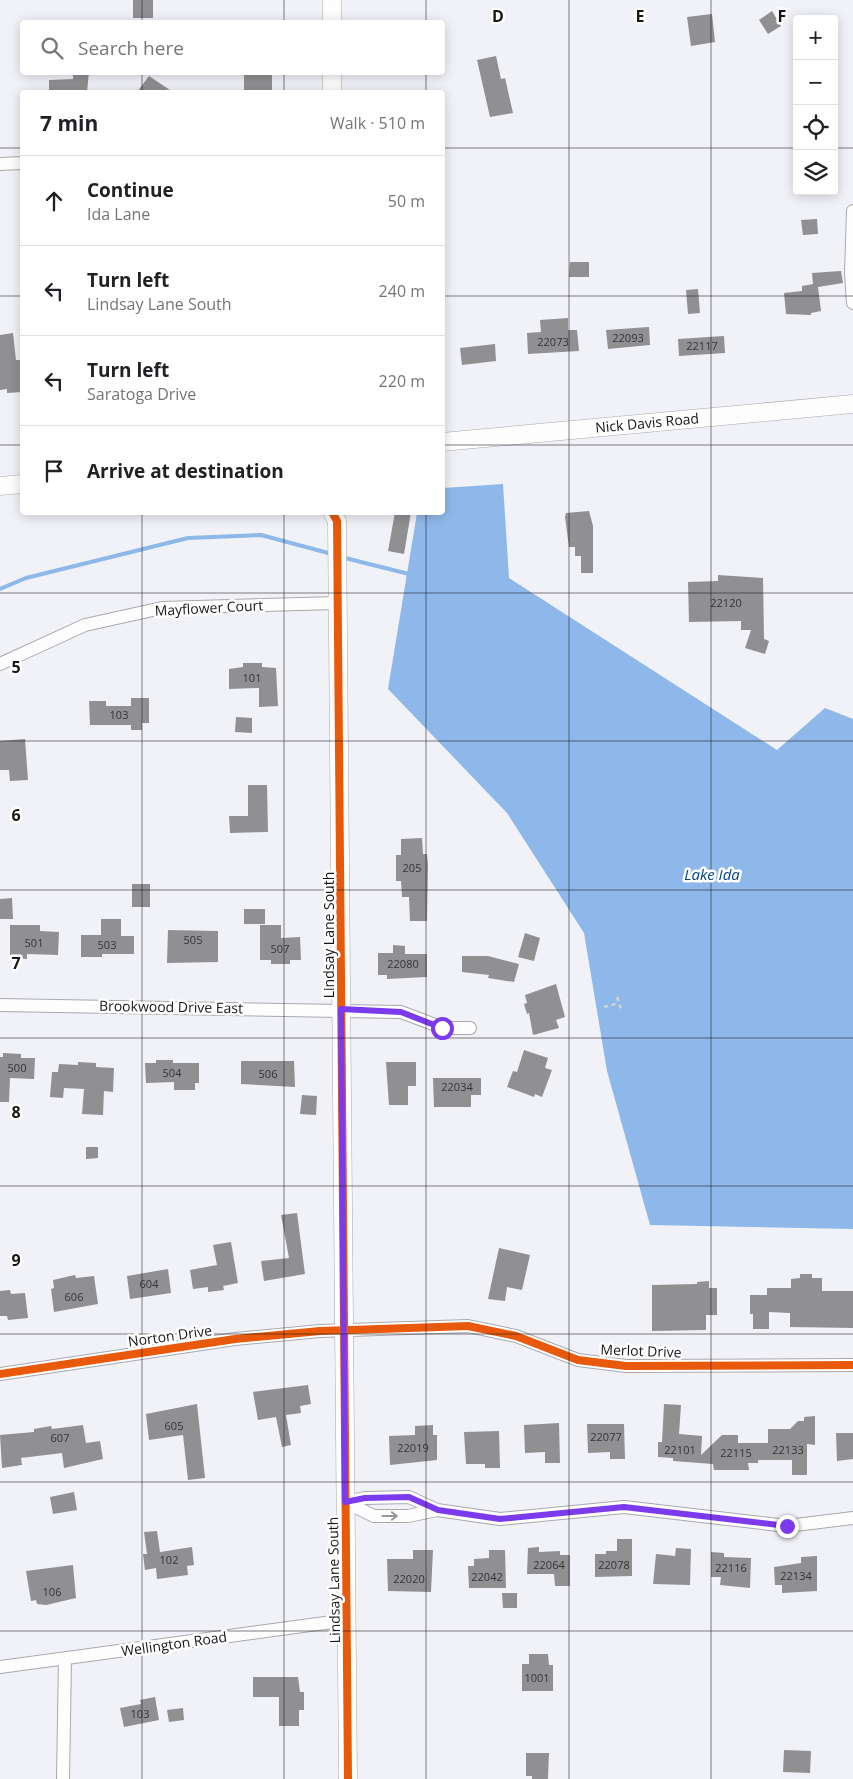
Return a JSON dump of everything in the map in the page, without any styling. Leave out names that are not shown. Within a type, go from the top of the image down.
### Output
[{"type":"street","points":[[332,0],[332,20]]},
{"type":"street","points":[[332,75],[332,90]]},
{"type":"street","points":[[0,164],[20,163]]},
{"type":"street","points":[[853,211],[851,274],[853,302]]},
{"type":"street","name":"Nick Davis Road","points":[[445,442],[853,404]]},
{"type":"street","points":[[0,486],[20,484]]},
{"type":"street","name":"Lindsay Lane South","points":[[337,515],[348,1779]]},
{"type":"street","name":"Mayflower Court","points":[[0,664],[85,625],[162,608],[337,603]]},
{"type":"street","name":"Brookwood Drive East","points":[[0,1005],[341,1009],[401,1012],[442,1028],[470,1028]]},
{"type":"street","name":"Merlot Drive","points":[[344,1328],[468,1326],[516,1336],[578,1360],[626,1366],[853,1365]]},
{"type":"street","name":"Norton Drive","points":[[0,1374],[235,1340],[344,1328]]},
{"type":"street","points":[[345,1502],[365,1498],[409,1497],[438,1510],[500,1519],[624,1507],[787,1526],[853,1518]]},
{"type":"street","points":[[345,1502],[374,1516],[408,1516],[438,1510]]},
{"type":"street","name":"Wellington Road","points":[[0,1667],[348,1620]]},
{"type":"street","points":[[63,1779],[65,1658]]},
{"type":"path","points":[[617,997],[621,1009]]},
{"type":"path","points":[[604,1007],[619,1003]]},
{"type":"water","name":"Lake Ida","points":[[503,484],[509,578],[777,750],[825,708],[853,719],[853,1229],[650,1225],[607,1071],[584,933],[507,813],[388,689],[417,515],[445,515],[445,488]]},
{"type":"building","points":[[133,0],[153,0],[153,18],[133,18]]},
{"type":"building","points":[[772,11],[781,26],[768,34],[759,20]]},
{"type":"building","points":[[712,14],[715,42],[691,46],[687,17]]},
{"type":"building","points":[[496,56],[501,79],[505,78],[513,113],[490,117],[477,60]]},
{"type":"building","points":[[73,75],[89,75],[87,90],[49,90],[49,80],[73,79]]},
{"type":"building","points":[[244,75],[272,75],[272,90],[244,90]]},
{"type":"building","points":[[149,76],[170,90],[138,90]]},
{"type":"building","points":[[817,219],[818,234],[803,235],[801,220]]},
{"type":"building","points":[[570,262],[589,262],[589,277],[569,277]]},
{"type":"building","points":[[841,271],[843,283],[818,287],[821,311],[811,313],[811,315],[786,314],[784,293],[802,291],[802,286],[813,284],[812,273]]},
{"type":"building","points":[[698,289],[700,313],[688,314],[686,290]]},
{"type":"building","points":[[568,318],[568,330],[577,330],[579,351],[528,354],[527,333],[541,332],[540,320]]},
{"type":"building","points":[[649,327],[650,345],[608,349],[606,330]]},
{"type":"building","points":[[13,333],[16,360],[20,360],[20,392],[7,393],[7,389],[0,390],[0,335]]},
{"type":"building","points":[[724,336],[725,353],[679,356],[678,339]]},
{"type":"building","points":[[495,344],[496,361],[462,365],[460,348]]},
{"type":"building","points":[[589,511],[593,526],[593,573],[581,573],[581,556],[575,556],[575,547],[569,547],[565,517],[566,513]]},
{"type":"building","points":[[394,515],[410,515],[404,554],[388,551]]},
{"type":"building","points":[[718,575],[763,578],[764,639],[769,641],[765,654],[745,648],[751,630],[741,630],[741,621],[689,622],[688,582],[718,581]]},
{"type":"building","points":[[243,663],[262,663],[262,667],[276,668],[278,706],[259,707],[259,688],[229,689],[229,669],[243,667]]},
{"type":"building","points":[[131,698],[149,698],[149,723],[142,723],[142,730],[131,730],[131,725],[90,725],[89,701],[106,701],[106,706],[131,706]]},
{"type":"building","points":[[236,717],[252,718],[252,733],[235,732]]},
{"type":"building","points":[[25,739],[28,780],[10,781],[9,770],[0,770],[0,741]]},
{"type":"building","points":[[248,785],[267,785],[268,832],[230,833],[229,816],[248,816]]},
{"type":"building","points":[[422,838],[423,854],[427,854],[428,865],[427,921],[410,921],[409,897],[402,897],[401,881],[396,881],[396,855],[401,855],[401,839]]},
{"type":"building","points":[[132,884],[150,884],[150,907],[132,907]]},
{"type":"building","points":[[12,898],[13,919],[0,919],[0,899]]},
{"type":"building","points":[[244,909],[265,909],[265,924],[244,924]]},
{"type":"building","points":[[101,919],[121,919],[121,936],[134,936],[134,954],[102,954],[102,957],[81,957],[81,935],[101,935]]},
{"type":"building","points":[[10,925],[40,925],[40,931],[59,932],[58,955],[27,954],[27,959],[10,958]]},
{"type":"building","points":[[260,925],[281,925],[281,938],[300,937],[301,960],[290,960],[290,964],[271,964],[271,960],[260,960]]},
{"type":"building","points":[[168,930],[218,931],[218,962],[167,963]]},
{"type":"building","points":[[525,933],[540,938],[534,961],[518,957]]},
{"type":"building","points":[[393,945],[405,946],[405,954],[427,954],[427,977],[387,979],[387,975],[378,975],[378,953],[393,953]]},
{"type":"building","points":[[462,956],[488,956],[519,964],[514,982],[488,978],[489,975],[462,972]]},
{"type":"building","points":[[556,984],[565,1017],[556,1020],[559,1028],[533,1035],[529,1013],[527,1014],[524,1004],[527,1003],[525,995]]},
{"type":"building","points":[[524,1050],[548,1058],[545,1068],[552,1070],[542,1097],[535,1094],[534,1097],[507,1087],[513,1071],[517,1072]]},
{"type":"building","points":[[3,1053],[21,1054],[21,1058],[35,1058],[34,1079],[10,1078],[9,1102],[0,1102],[0,1057],[3,1057]]},
{"type":"building","points":[[156,1060],[173,1060],[173,1063],[199,1063],[199,1083],[195,1083],[195,1090],[174,1090],[174,1082],[146,1083],[145,1063],[156,1063]]},
{"type":"building","points":[[241,1061],[294,1061],[295,1087],[241,1084]]},
{"type":"building","points":[[78,1062],[96,1063],[96,1067],[114,1068],[113,1092],[104,1091],[103,1115],[82,1114],[84,1089],[64,1088],[63,1098],[50,1097],[52,1072],[58,1072],[59,1064],[78,1065]]},
{"type":"building","points":[[386,1062],[416,1062],[416,1086],[408,1086],[408,1105],[389,1105]]},
{"type":"building","points":[[433,1078],[481,1078],[481,1095],[471,1095],[471,1107],[434,1107]]},
{"type":"building","points":[[302,1095],[317,1096],[316,1115],[300,1114]]},
{"type":"building","points":[[86,1147],[98,1147],[98,1158],[86,1159]]},
{"type":"building","points":[[297,1213],[305,1274],[264,1281],[261,1261],[289,1258],[281,1215]]},
{"type":"building","points":[[231,1242],[238,1283],[223,1286],[224,1290],[208,1292],[208,1287],[193,1289],[190,1270],[217,1265],[213,1245]]},
{"type":"building","points":[[499,1248],[530,1255],[522,1290],[507,1287],[505,1301],[488,1299]]},
{"type":"building","points":[[168,1269],[171,1293],[130,1299],[127,1276]]},
{"type":"building","points":[[800,1274],[812,1274],[812,1278],[822,1278],[822,1291],[853,1291],[853,1328],[790,1327],[790,1313],[769,1312],[769,1329],[753,1329],[753,1314],[750,1314],[750,1295],[767,1295],[767,1288],[791,1288],[791,1279],[800,1278]]},
{"type":"building","points":[[75,1275],[76,1278],[94,1276],[98,1304],[54,1312],[51,1289],[54,1288],[53,1280]]},
{"type":"building","points":[[709,1281],[709,1288],[717,1288],[717,1315],[706,1315],[706,1330],[652,1331],[652,1285],[697,1284],[697,1282]]},
{"type":"building","points":[[10,1290],[11,1294],[25,1293],[28,1318],[8,1320],[7,1316],[0,1316],[0,1291]]},
{"type":"building","points":[[308,1385],[311,1404],[300,1406],[301,1413],[286,1415],[291,1445],[282,1447],[276,1417],[258,1420],[253,1392]]},
{"type":"building","points":[[197,1404],[205,1478],[188,1480],[183,1435],[149,1440],[146,1414]]},
{"type":"building","points":[[664,1404],[681,1405],[679,1434],[702,1436],[701,1455],[722,1435],[738,1435],[738,1443],[768,1443],[768,1429],[790,1429],[798,1421],[804,1421],[804,1417],[815,1416],[815,1445],[807,1444],[807,1475],[792,1475],[792,1460],[758,1460],[758,1463],[748,1463],[749,1470],[714,1470],[713,1464],[673,1461],[673,1458],[658,1457],[658,1442],[662,1442]]},
{"type":"building","points":[[559,1423],[560,1463],[545,1463],[545,1452],[525,1453],[524,1425]]},
{"type":"building","points":[[587,1424],[624,1424],[625,1459],[610,1459],[610,1452],[588,1453]]},
{"type":"building","points":[[83,1425],[86,1443],[100,1441],[103,1459],[64,1468],[62,1453],[21,1458],[22,1465],[2,1468],[0,1435],[34,1432],[34,1429],[51,1426],[52,1429]]},
{"type":"building","points":[[433,1425],[433,1435],[437,1435],[437,1460],[390,1465],[389,1436],[415,1435],[415,1426]]},
{"type":"building","points":[[499,1431],[500,1468],[485,1468],[485,1464],[466,1464],[464,1432]]},
{"type":"building","points":[[836,1433],[853,1433],[853,1459],[837,1461]]},
{"type":"building","points":[[74,1492],[77,1510],[53,1514],[50,1497]]},
{"type":"building","points":[[157,1531],[160,1552],[192,1547],[194,1565],[187,1566],[188,1575],[157,1579],[156,1568],[145,1570],[143,1554],[147,1554],[144,1532]]},
{"type":"building","points":[[617,1539],[632,1539],[632,1576],[595,1577],[595,1554],[617,1551]]},
{"type":"building","points":[[539,1547],[539,1552],[560,1551],[560,1555],[570,1555],[570,1586],[555,1586],[554,1574],[527,1574],[528,1548]]},
{"type":"building","points":[[676,1548],[691,1549],[690,1585],[653,1584],[656,1554],[675,1556]]},
{"type":"building","points":[[413,1550],[433,1550],[431,1592],[388,1591],[387,1559],[413,1559]]},
{"type":"building","points":[[489,1550],[505,1550],[506,1588],[469,1588],[468,1566],[474,1566],[474,1559],[489,1558]]},
{"type":"building","points":[[711,1552],[724,1553],[724,1557],[751,1558],[750,1588],[720,1585],[721,1577],[711,1577]]},
{"type":"building","points":[[817,1556],[817,1591],[782,1593],[782,1585],[775,1585],[774,1567],[801,1563],[801,1557]]},
{"type":"building","points":[[73,1565],[76,1598],[46,1605],[37,1604],[36,1600],[31,1601],[26,1571]]},
{"type":"building","points":[[502,1593],[517,1593],[517,1608],[503,1608]]},
{"type":"building","points":[[529,1654],[548,1654],[549,1665],[553,1665],[553,1691],[522,1691],[522,1664],[529,1664]]},
{"type":"building","points":[[253,1677],[298,1677],[300,1692],[304,1692],[304,1710],[299,1710],[299,1726],[279,1726],[279,1697],[253,1697]]},
{"type":"building","points":[[155,1697],[159,1720],[124,1727],[120,1708],[141,1704],[140,1700]]},
{"type":"building","points":[[183,1708],[184,1720],[169,1722],[167,1710]]},
{"type":"building","points":[[784,1750],[811,1751],[810,1773],[783,1772]]},
{"type":"building","points":[[526,1753],[549,1753],[548,1779],[532,1779],[532,1776],[526,1776]]},
{"type":"waterway","points":[[0,589],[26,578],[188,538],[261,535],[332,554]]},
{"type":"waterway","points":[[341,557],[409,574]]},
{"type":"cycle path","points":[[334,515],[337,521],[348,1779]]},
{"type":"cycle path","points":[[0,1374],[235,1339],[320,1331],[468,1326],[516,1336],[578,1360],[626,1366],[853,1365]]},
{"type":"route","points":[[442,1028],[401,1012],[341,1009],[345,1502],[365,1498],[409,1497],[438,1510],[500,1519],[624,1507],[787,1526]]}]
